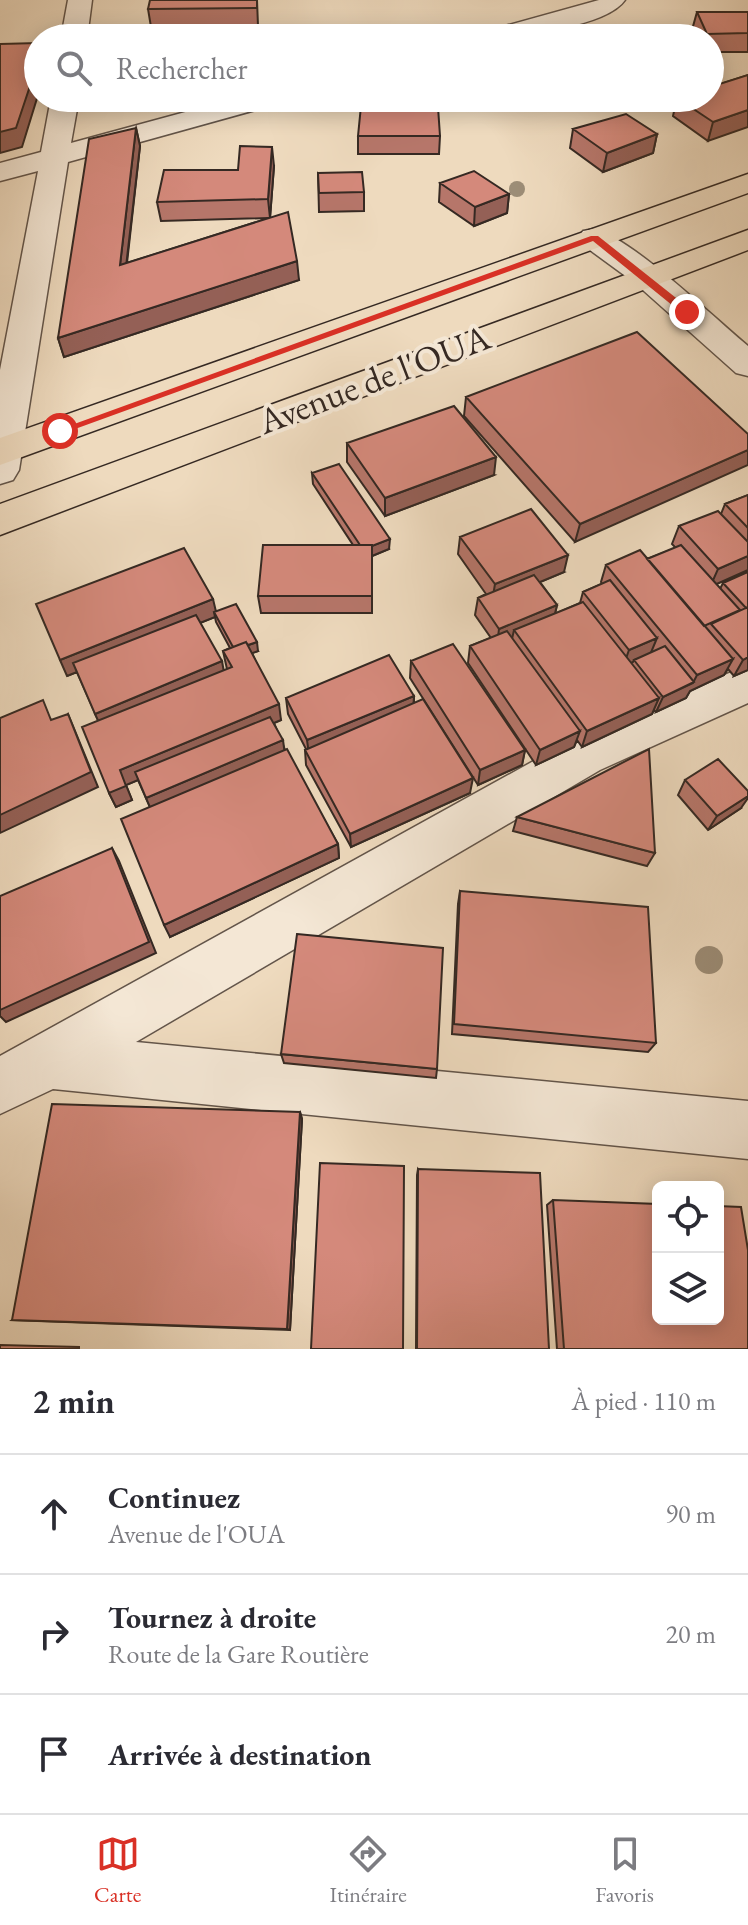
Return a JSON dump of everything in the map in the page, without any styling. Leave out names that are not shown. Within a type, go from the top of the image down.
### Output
[{"type":"main road","name":"Avenue de l'OUA","points":[[1,457],[748,183]]},
{"type":"main road","name":"Avenue de l'OUA","points":[[0,520],[748,239]]},
{"type":"street","points":[[76,24],[80,0]]},
{"type":"street","points":[[543,24],[605,8],[613,0]]},
{"type":"street","points":[[1,457],[63,112]]},
{"type":"street","points":[[0,172],[216,112]]},
{"type":"street","points":[[594,238],[646,276],[748,365]]},
{"type":"street","points":[[0,1086],[50,1061],[584,756],[748,683]]},
{"type":"street","points":[[50,1061],[748,1130]]},
{"type":"building","points":[[150,0],[257,0],[257,8],[148,9]]},
{"type":"building","points":[[697,12],[748,12],[748,33],[724,34],[724,24],[702,24]]},
{"type":"building","points":[[24,43],[24,104],[16,128],[0,132],[0,44]]},
{"type":"building","points":[[748,75],[748,110],[713,122],[698,112],[724,112],[724,83]]},
{"type":"building","points":[[360,112],[438,112],[440,136],[358,136]]},
{"type":"building","points":[[626,114],[657,134],[607,153],[573,129]]},
{"type":"building","points":[[136,128],[120,265],[288,212],[297,261],[58,338],[89,139]]},
{"type":"building","points":[[240,146],[272,147],[268,199],[157,202],[164,170],[238,170]]},
{"type":"building","points":[[474,171],[509,194],[475,207],[440,183]]},
{"type":"building","points":[[362,172],[364,192],[319,193],[318,173]]},
{"type":"building","points":[[637,332],[748,434],[748,450],[580,524],[466,397]]},
{"type":"building","points":[[454,406],[496,457],[385,498],[347,443]]},
{"type":"building","points":[[339,464],[390,539],[372,546],[360,545],[312,473]]},
{"type":"building","points":[[748,495],[748,528],[725,504]]},
{"type":"building","points":[[531,509],[568,555],[495,584],[460,537]]},
{"type":"building","points":[[718,511],[748,542],[748,556],[718,569],[679,526]]},
{"type":"building","points":[[263,545],[372,545],[372,596],[258,596]]},
{"type":"building","points":[[681,545],[740,610],[704,626],[647,559]]},
{"type":"building","points":[[184,548],[213,599],[60,660],[36,604]]},
{"type":"building","points":[[640,550],[733,659],[697,675],[606,565]]},
{"type":"building","points":[[748,572],[748,607],[746,608],[723,583]]},
{"type":"building","points":[[534,575],[557,605],[499,629],[478,598]]},
{"type":"building","points":[[610,580],[657,638],[629,650],[583,592]]},
{"type":"building","points":[[583,602],[659,698],[587,731],[514,630]]},
{"type":"building","points":[[236,604],[257,642],[233,647],[214,612]]},
{"type":"building","points":[[748,607],[748,657],[743,660],[711,624]]},
{"type":"building","points":[[196,615],[222,661],[95,714],[73,663]]},
{"type":"building","points":[[507,631],[580,731],[540,750],[470,646]]},
{"type":"building","points":[[246,642],[279,704],[120,770],[126,786],[109,793],[82,727],[232,667],[223,651]]},
{"type":"building","points":[[453,644],[525,750],[480,770],[411,661]]},
{"type":"building","points":[[665,646],[694,682],[663,697],[634,660]]},
{"type":"building","points":[[389,655],[414,696],[307,740],[286,698]]},
{"type":"building","points":[[423,699],[473,778],[350,834],[305,750]]},
{"type":"building","points":[[43,700],[51,720],[68,714],[91,772],[0,815],[0,718]]},
{"type":"building","points":[[270,717],[283,740],[146,798],[135,772]]},
{"type":"building","points":[[287,749],[338,844],[164,925],[121,819]]},
{"type":"building","points":[[649,749],[655,853],[517,817]]},
{"type":"building","points":[[718,759],[748,791],[748,796],[717,816],[685,780]]},
{"type":"building","points":[[112,848],[149,942],[0,1010],[0,896]]},
{"type":"building","points":[[460,891],[648,907],[656,1043],[454,1024]]},
{"type":"building","points":[[297,934],[443,948],[437,1069],[281,1054]]},
{"type":"building","points":[[52,1104],[300,1112],[287,1329],[12,1320]]},
{"type":"building","points":[[320,1163],[404,1166],[403,1349],[311,1349]]},
{"type":"building","points":[[418,1169],[540,1173],[549,1349],[417,1349]]},
{"type":"building","points":[[553,1200],[652,1204],[652,1325],[724,1325],[724,1206],[741,1207],[748,1250],[748,1349],[564,1349]]},
{"type":"building","points":[[0,1345],[79,1347],[79,1349],[0,1349]]},
{"type":"route","points":[[60,431],[594,238],[646,276],[687,312]]}]
